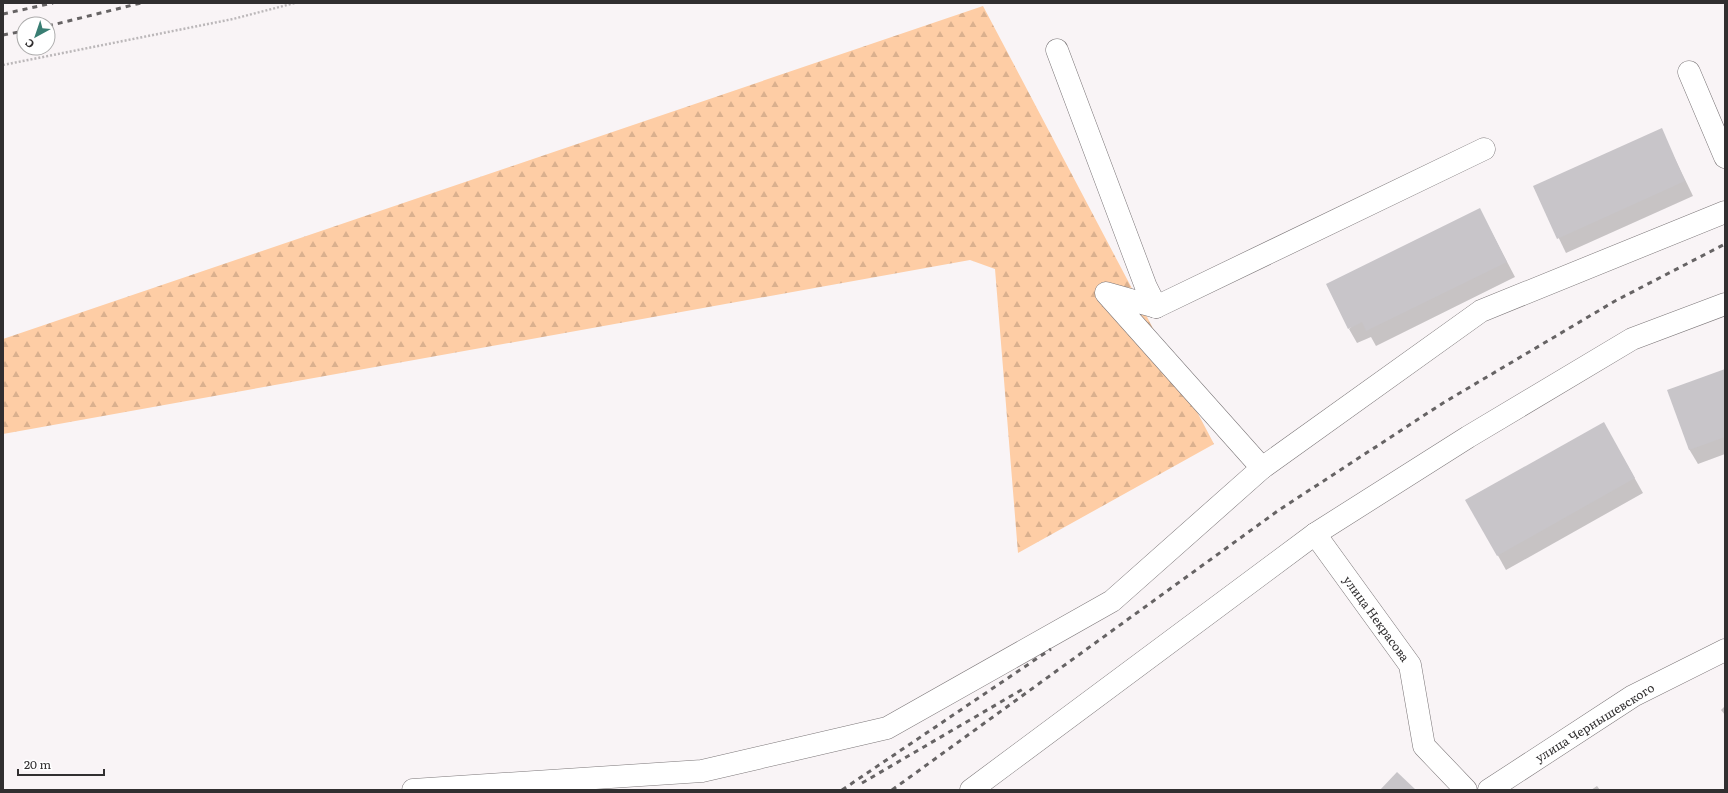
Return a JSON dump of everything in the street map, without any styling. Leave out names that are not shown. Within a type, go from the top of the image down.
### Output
[{"type":"street","points":[[1057,50],[1146,287],[1156,307]]},
{"type":"street","points":[[1688,72],[1725,157]]},
{"type":"street","points":[[1262,468],[1106,293],[1156,307],[1484,149]]},
{"type":"street","points":[[414,790],[702,771],[887,728],[1112,601],[1262,468],[1481,311],[1725,212]]},
{"type":"street","points":[[971,790],[992,784],[1315,534],[1468,437],[1632,339],[1725,304]]},
{"type":"street","name":"улица Некрасова","points":[[1315,534],[1410,665],[1424,746],[1466,790]]},
{"type":"street","name":"улица Чернышевского","points":[[1489,790],[1633,696],[1725,650]]},
{"type":"path","points":[[3,65],[233,19],[294,3]]},
{"type":"green space","points":[[983,6],[1214,444],[1018,553],[995,269],[970,260],[3,434],[3,339]]},
{"type":"building","points":[[1662,128],[1685,181],[1557,239],[1533,186]]},
{"type":"building","points":[[1480,208],[1507,262],[1366,331],[1362,322],[1348,329],[1326,284]]},
{"type":"building","points":[[1725,369],[1725,437],[1689,450],[1667,390]]},
{"type":"building","points":[[1604,422],[1635,478],[1497,556],[1465,500]]},
{"type":"building","points":[[1397,772],[1416,790],[1380,790]]},
{"type":"railway","points":[[3,14],[53,3]]},
{"type":"railway","points":[[56,24],[141,3]]},
{"type":"railway","points":[[3,35],[16,33]]},
{"type":"railway","points":[[892,790],[1279,510],[1443,403],[1615,301],[1725,244]]},
{"type":"railway","points":[[842,790],[1051,649]]},
{"type":"railway","points":[[862,783],[1023,689]]}]
